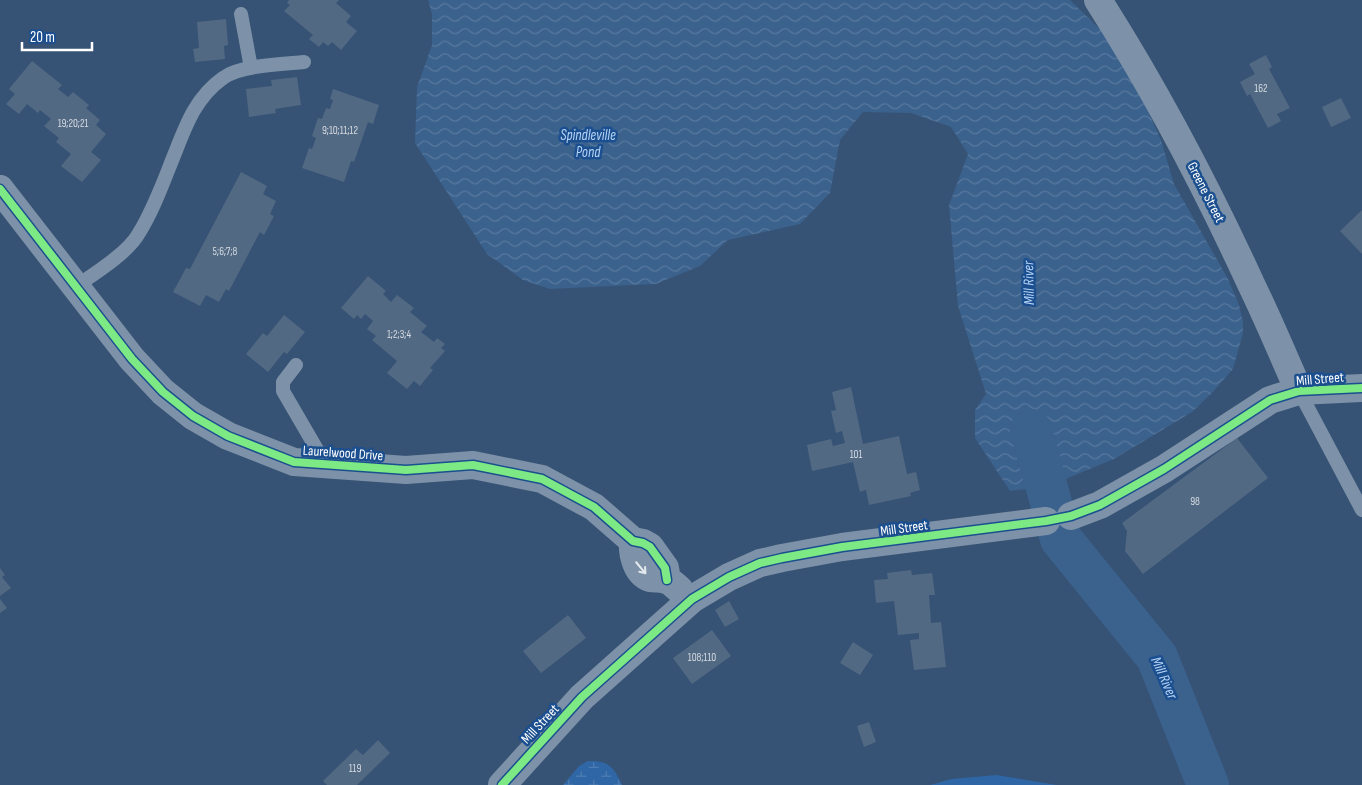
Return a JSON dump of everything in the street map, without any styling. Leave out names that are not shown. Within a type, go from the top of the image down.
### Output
[{"type":"street","name":"Greene Street","points":[[1098,0],[1127,46],[1178,136],[1252,285],[1300,391]]},
{"type":"street","name":"Laurelwood Drive","points":[[0,189],[132,360],[163,392],[193,416],[228,436],[267,453],[294,462],[406,470],[473,465],[542,478],[594,507],[633,541],[642,543],[650,548],[665,568],[667,580],[692,599]]},
{"type":"street","name":"Mill Street","points":[[502,785],[582,696],[692,599],[729,577],[760,563],[782,558],[842,548],[1058,519],[1100,505],[1164,469],[1270,400],[1300,391],[1362,388]]},
{"type":"lane","points":[[241,14],[251,68]]},
{"type":"lane","points":[[76,287],[111,262],[138,235],[150,212],[191,114],[206,92],[224,76],[251,68],[304,62]]},
{"type":"lane","points":[[296,365],[283,382],[283,391],[326,464]]},
{"type":"lane","points":[[1300,391],[1362,510]]},
{"type":"green space","points":[[588,761],[601,762],[610,766],[622,785],[563,785],[579,766]]},
{"type":"green space","points":[[996,775],[1057,785],[930,785],[951,779]]},
{"type":"water","name":"Spindleville Pond","points":[[428,0],[1070,0],[1112,41],[1130,71],[1161,140],[1174,184],[1228,279],[1239,305],[1243,322],[1243,333],[1233,369],[1192,412],[1114,459],[1046,487],[1010,491],[975,438],[975,410],[986,394],[958,306],[949,205],[968,154],[951,127],[911,113],[863,112],[840,140],[830,193],[800,224],[728,240],[700,266],[656,284],[550,289],[523,280],[487,254],[415,143],[417,87],[432,45],[432,14]]},
{"type":"building","points":[[289,0],[339,0],[336,3],[351,16],[346,22],[357,31],[341,50],[332,42],[328,46],[323,42],[319,47],[309,39],[313,35],[284,11],[290,5],[287,3]]},
{"type":"building","points":[[226,19],[228,45],[224,46],[225,59],[195,62],[193,49],[199,48],[197,22]]},
{"type":"building","points":[[1266,55],[1272,67],[1269,69],[1290,108],[1277,114],[1281,121],[1268,128],[1250,94],[1247,96],[1240,82],[1255,74],[1249,64]]},
{"type":"building","points":[[32,61],[62,85],[58,89],[68,97],[73,92],[89,105],[86,108],[100,120],[96,125],[106,134],[91,152],[101,160],[82,182],[61,166],[71,154],[56,142],[59,138],[44,126],[51,119],[40,110],[38,113],[27,104],[19,114],[6,104],[15,94],[9,89]]},
{"type":"building","points":[[297,77],[301,105],[275,109],[276,113],[249,117],[246,89],[272,86],[271,80]]},
{"type":"building","points":[[333,89],[379,105],[373,124],[368,122],[354,162],[351,161],[344,182],[302,168],[309,148],[312,149],[316,138],[312,136],[318,118],[322,119],[326,108],[330,109],[333,100],[330,99]]},
{"type":"building","points":[[1341,98],[1351,118],[1331,127],[1322,107]]},
{"type":"building","points":[[241,172],[267,186],[263,194],[276,201],[270,214],[274,216],[264,235],[260,232],[229,291],[226,289],[219,302],[206,295],[200,306],[173,292],[186,268],[190,269]]},
{"type":"building","points":[[1362,210],[1362,254],[1340,231]]},
{"type":"building","points":[[368,276],[386,291],[383,294],[391,302],[397,295],[414,308],[410,312],[427,326],[421,332],[434,342],[437,338],[445,344],[441,348],[445,351],[430,368],[433,370],[420,386],[414,381],[407,389],[387,373],[397,361],[372,340],[376,336],[367,329],[373,321],[365,314],[361,319],[357,315],[354,319],[341,308]]},
{"type":"building","points":[[284,315],[305,332],[287,354],[284,352],[268,372],[246,354],[263,333],[267,336]]},
{"type":"building","points":[[851,387],[863,444],[899,436],[907,474],[916,472],[920,490],[910,493],[911,496],[869,505],[866,490],[860,492],[853,462],[812,471],[807,445],[831,439],[833,446],[845,443],[842,431],[836,433],[831,411],[836,410],[832,392]]},
{"type":"building","points":[[1237,438],[1268,478],[1143,574],[1125,551],[1127,531],[1122,523]]},
{"type":"building","points":[[0,568],[5,575],[2,577],[11,588],[0,596]]},
{"type":"building","points":[[911,570],[912,575],[932,573],[935,595],[929,595],[931,623],[941,622],[946,667],[914,670],[910,640],[919,639],[919,633],[898,635],[894,601],[876,603],[874,580],[888,579],[887,573]]},
{"type":"building","points":[[0,599],[7,608],[0,613]]},
{"type":"building","points":[[729,601],[739,619],[725,627],[715,610]]},
{"type":"building","points":[[568,615],[586,638],[541,673],[523,651]]},
{"type":"building","points":[[712,630],[731,656],[692,684],[673,658]]},
{"type":"building","points":[[853,642],[873,655],[860,675],[840,663]]},
{"type":"building","points":[[869,722],[876,742],[864,747],[857,726]]},
{"type":"building","points":[[378,740],[390,753],[357,785],[327,785],[323,781],[356,749],[363,755]]},
{"type":"waterway","name":"Mill River","points":[[1031,430],[1061,539],[1157,657],[1208,785]]},
{"type":"cycle path","points":[[0,189],[132,359],[163,392],[193,416],[228,436],[294,462],[406,470],[473,465],[542,479],[594,507],[633,541],[650,547],[665,568],[667,580]]},
{"type":"cycle path","points":[[502,785],[582,697],[692,599],[729,577],[760,563],[842,547],[1046,521],[1071,516],[1100,505],[1164,469],[1270,400],[1299,391],[1362,388]]}]
